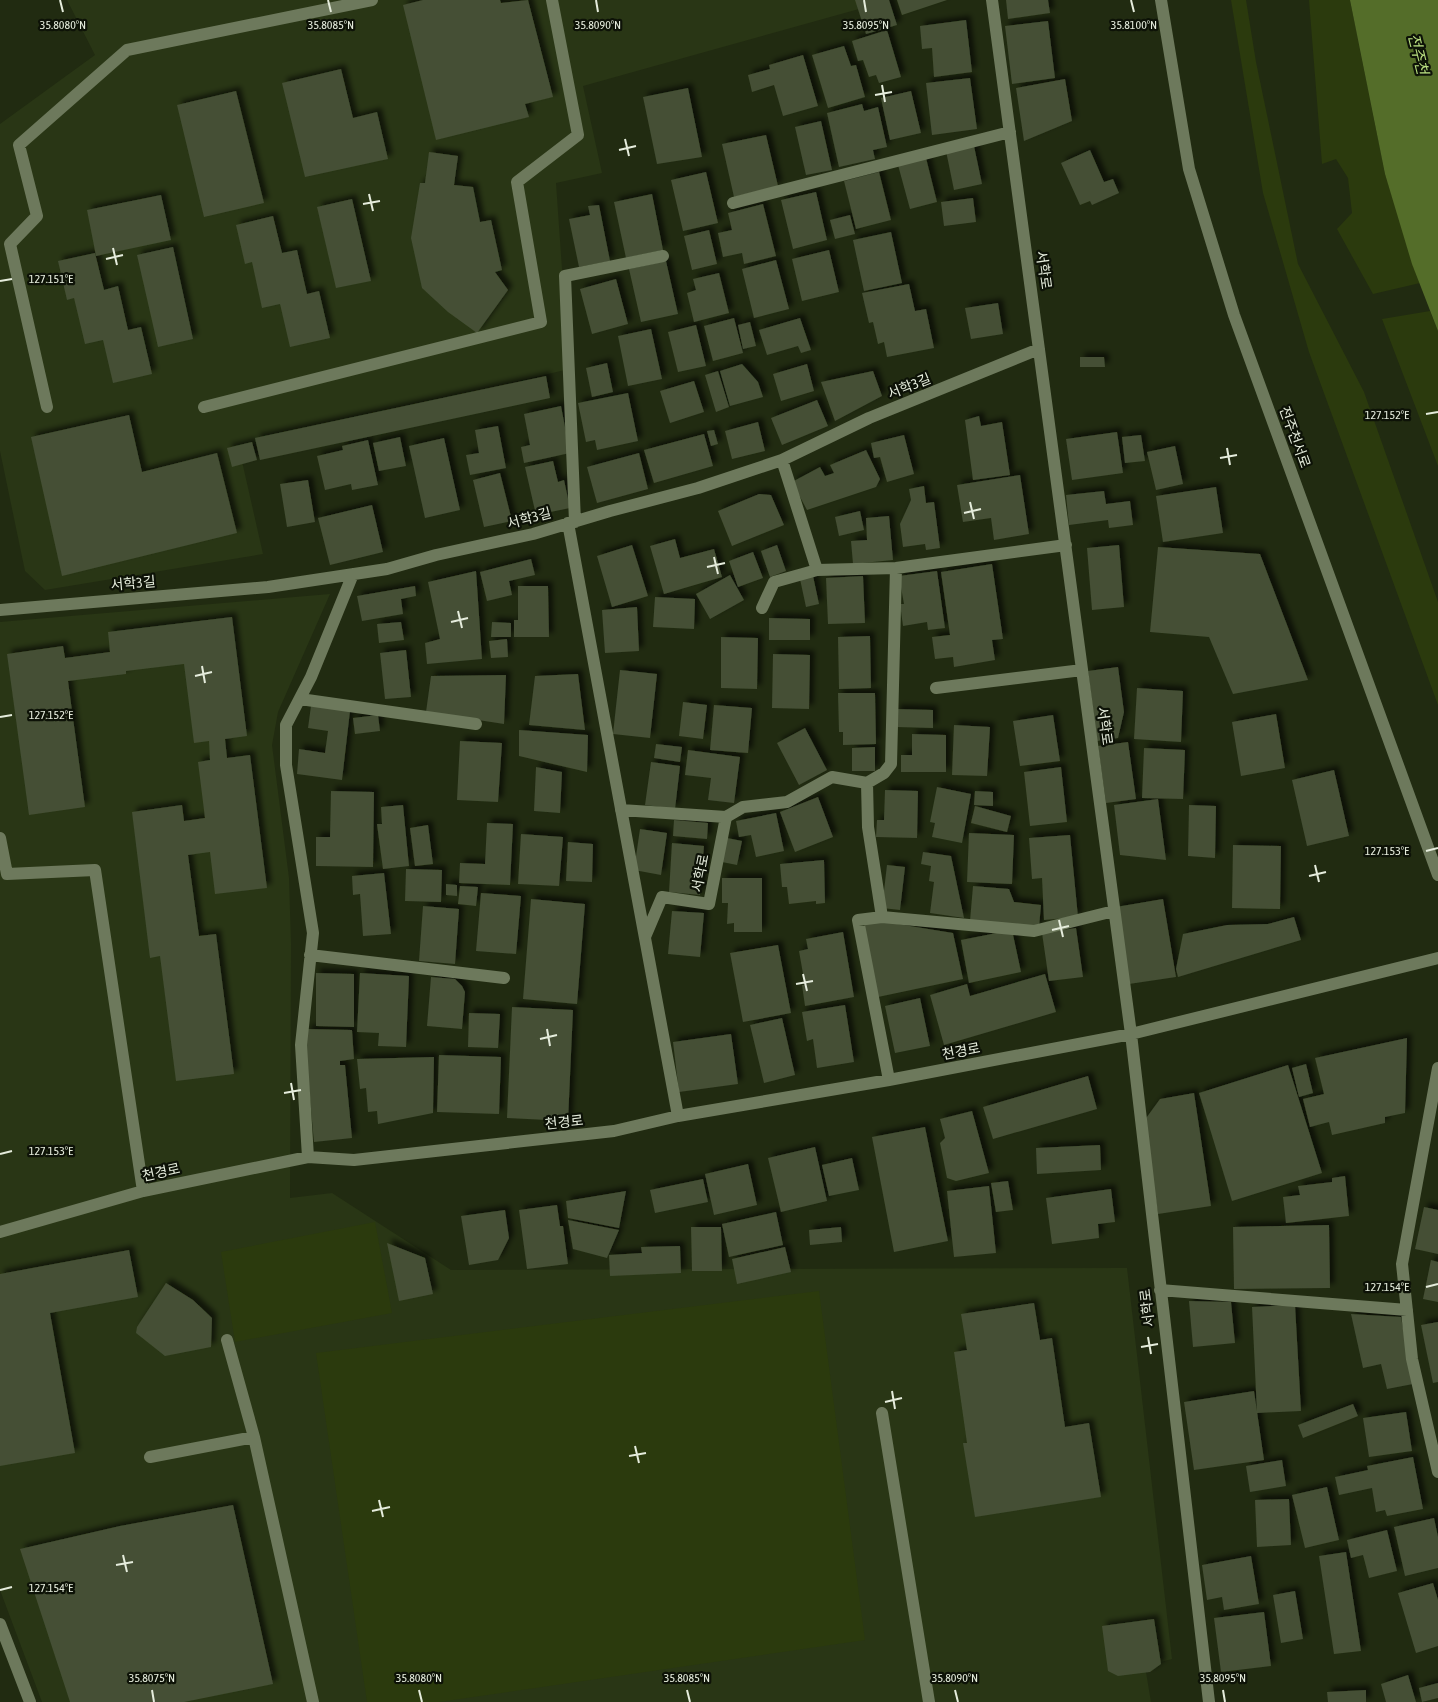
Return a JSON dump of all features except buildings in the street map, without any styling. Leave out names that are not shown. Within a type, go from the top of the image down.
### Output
[{"type":"street","points":[[47,407],[10,244],[37,216],[19,146],[127,50],[372,0]]},
{"type":"street","points":[[204,407],[541,322],[517,182],[578,135],[552,0]]},
{"type":"street","name":"서학로","points":[[992,0],[1131,1034],[1209,1702]]},
{"type":"street","name":"전주천서로","points":[[1161,0],[1189,168],[1234,315],[1438,875]]},
{"type":"street","points":[[733,203],[1010,132]]},
{"type":"street","points":[[663,256],[565,276],[571,523],[621,810],[678,1116]]},
{"type":"street","name":"서학3길","points":[[0,610],[268,587],[387,569],[436,555],[533,534],[698,488],[782,460],[869,418],[1040,349]]},
{"type":"street","points":[[782,460],[816,570]]},
{"type":"street","points":[[762,608],[774,582],[816,570],[896,568],[1066,545]]},
{"type":"street","points":[[621,810],[726,817],[743,806],[786,802],[832,777],[867,783],[884,773],[891,764],[896,568]]},
{"type":"street","points":[[308,1158],[301,1045],[313,933],[286,765],[286,725],[311,678],[353,574]]},
{"type":"street","points":[[936,688],[1082,670]]},
{"type":"street","points":[[300,699],[476,724]]},
{"type":"street","points":[[867,783],[868,827],[882,917]]},
{"type":"street","name":"서학로","points":[[645,937],[662,897],[709,904],[726,817]]},
{"type":"street","points":[[0,838],[7,874],[95,870],[143,1191]]},
{"type":"street","points":[[889,1080],[858,920],[882,917],[1034,931],[1114,911]]},
{"type":"street","points":[[310,955],[504,978]]},
{"type":"street","name":"천경로","points":[[0,1232],[143,1191],[308,1158],[354,1160],[614,1132],[678,1116],[889,1080],[1131,1034],[1438,958]]},
{"type":"street","points":[[1438,1068],[1402,1264],[1412,1359],[1438,1472]]},
{"type":"street","points":[[1160,1290],[1406,1310]]},
{"type":"street","points":[[227,1340],[254,1437],[313,1702]]},
{"type":"street","points":[[882,1413],[929,1702]]},
{"type":"street","points":[[150,1457],[254,1437]]},
{"type":"street","points":[[0,1624],[30,1702]]},
{"type":"shaded area","points":[[67,0],[857,0],[859,9],[583,86],[602,173],[556,183],[569,369],[239,448],[263,554],[45,590],[25,571],[0,451],[0,124],[95,55]]},
{"type":"shaded area","points":[[1231,0],[1246,0],[1256,62],[1298,264],[1364,392],[1438,602],[1438,705],[1309,352],[1263,193]]},
{"type":"shaded area","points":[[1309,0],[1350,0],[1385,174],[1420,283],[1373,294],[1337,229],[1352,213],[1348,178],[1336,159],[1322,164]]},
{"type":"shaded area","points":[[1430,311],[1438,331],[1438,466],[1382,319]]},
{"type":"shaded area","points":[[330,594],[278,712],[272,745],[289,878],[291,944],[290,1198],[332,1193],[451,1270],[1127,1268],[1172,1659],[1145,1666],[1151,1702],[42,1702],[0,1590],[0,622]]},
{"type":"shaded area","points":[[375,1222],[392,1313],[235,1342],[221,1252]]},
{"type":"shaded area","points":[[819,1291],[865,1640],[439,1702],[367,1702],[316,1353]]},
{"type":"water","name":"전주천","points":[[1350,0],[1438,0],[1438,331],[1412,264],[1385,174]]}]
